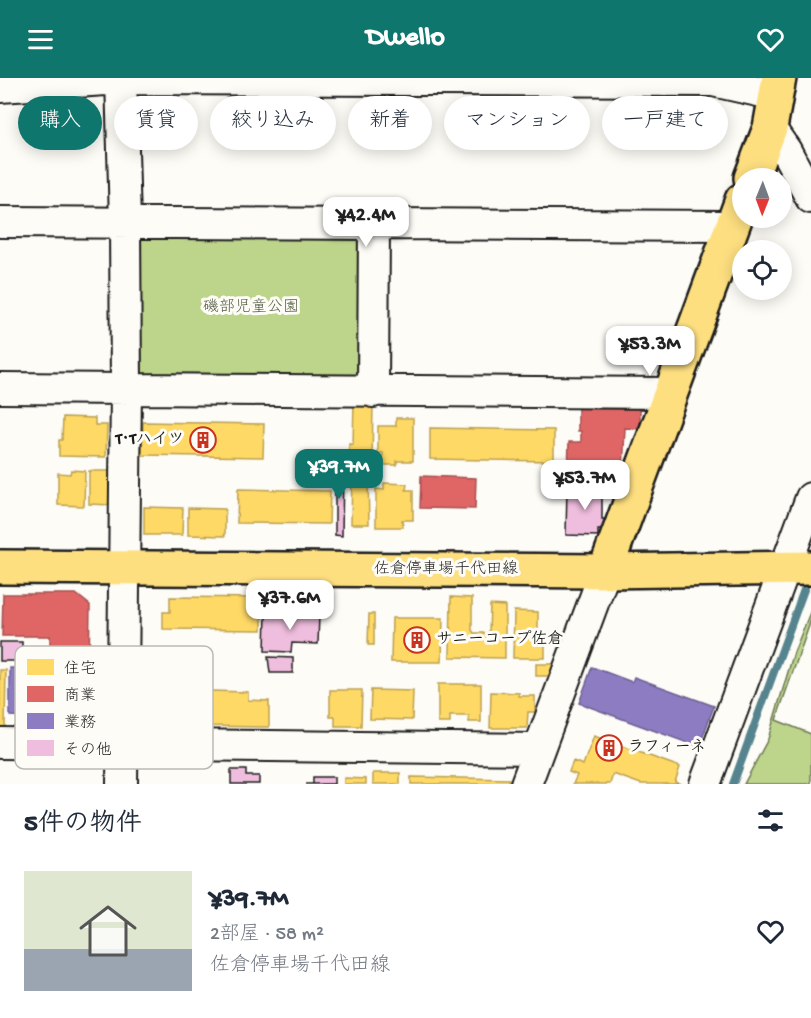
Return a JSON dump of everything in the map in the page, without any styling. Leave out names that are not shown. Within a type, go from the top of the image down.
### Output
[{"type":"main road","points":[[755,168],[770,128],[778,86]]},
{"type":"main road","points":[[605,571],[732,227]]},
{"type":"main road","name":"佐倉停車場千代田線","points":[[0,567],[605,571],[798,567]]},
{"type":"street","points":[[121,78],[126,388],[123,646]]},
{"type":"street","points":[[0,87],[121,78],[731,81],[778,86]]},
{"type":"street","points":[[770,128],[786,151],[811,198]]},
{"type":"street","points":[[0,222],[374,224],[732,213]]},
{"type":"street","points":[[373,392],[374,224]]},
{"type":"street","points":[[0,388],[671,393]]},
{"type":"street","points":[[705,784],[798,567],[811,498]]},
{"type":"street","points":[[526,784],[605,571]]},
{"type":"street","points":[[0,743],[15,743]]},
{"type":"street","points":[[213,745],[539,749]]},
{"type":"green space","name":"磯部児童公園","points":[[144,237],[358,238],[369,253],[360,378],[144,379],[134,371],[133,248]]},
{"type":"green space","points":[[811,610],[811,620],[776,720],[811,734],[811,784],[744,784],[768,739],[794,652]]},
{"type":"building: 住宅","points":[[354,401],[373,401],[372,466],[349,465],[349,444],[353,444]]},
{"type":"building: 住宅","points":[[63,417],[95,418],[95,425],[107,425],[106,457],[59,456]]},
{"type":"building: 住宅","points":[[396,418],[413,418],[413,461],[397,461],[397,465],[383,465],[383,453],[378,453],[378,426],[396,426]]},
{"type":"building: 住宅","name":"T･Tハイツ","points":[[143,422],[264,424],[263,457],[142,455]]},
{"type":"building: 住宅","points":[[430,428],[554,430],[554,461],[430,459]]},
{"type":"building: 住宅","points":[[71,470],[85,471],[84,506],[58,505],[58,473],[70,474]]},
{"type":"building: 住宅","points":[[89,471],[113,471],[112,505],[89,504]]},
{"type":"building: 住宅","points":[[352,474],[368,475],[369,524],[351,524]]},
{"type":"building: 住宅","points":[[384,483],[407,484],[406,490],[413,490],[413,520],[402,520],[403,527],[376,527],[376,489],[384,490]]},
{"type":"building: 住宅","points":[[238,489],[330,491],[329,524],[237,523]]},
{"type":"building: 住宅","points":[[144,507],[183,508],[182,535],[144,535]]},
{"type":"building: 住宅","points":[[188,508],[225,509],[225,536],[188,535]]},
{"type":"building: 住宅","points":[[170,597],[262,598],[262,630],[163,629],[163,612],[170,612]]},
{"type":"building: 住宅","points":[[451,597],[472,598],[472,630],[474,633],[489,633],[490,605],[505,606],[505,658],[450,657]]},
{"type":"building: 住宅","points":[[514,611],[538,612],[538,632],[545,632],[545,658],[513,658]]},
{"type":"building: 住宅","points":[[369,614],[374,614],[374,645],[368,645]]},
{"type":"building: 住宅","name":"サニーコープ佐倉","points":[[392,618],[443,618],[442,662],[391,662]]},
{"type":"building: 住宅","points":[[536,664],[554,664],[554,676],[536,676]]},
{"type":"building: 住宅","points":[[0,670],[6,670],[5,727],[0,727]]},
{"type":"building: 住宅","points":[[438,684],[481,684],[481,722],[469,722],[469,716],[450,716],[450,723],[438,723]]},
{"type":"building: 住宅","points":[[330,690],[362,690],[361,726],[335,726],[335,717],[330,717]]},
{"type":"building: 住宅","points":[[371,690],[413,691],[412,720],[370,719]]},
{"type":"building: 住宅","points":[[213,691],[248,692],[248,700],[269,701],[269,727],[213,726]]},
{"type":"building: 住宅","points":[[491,692],[535,696],[535,712],[528,712],[527,728],[490,728]]},
{"type":"building: 住宅","name":"ラフィーネ","points":[[594,736],[680,767],[675,782],[681,784],[641,784],[613,774],[610,784],[573,784],[577,775],[569,772],[573,761],[583,765]]},
{"type":"building: 住宅","points":[[373,773],[400,773],[400,784],[373,784]]},
{"type":"building: 住宅","points":[[411,777],[509,779],[509,784],[411,784]]},
{"type":"building: 住宅","points":[[344,778],[366,779],[366,784],[344,784]]},
{"type":"building: 商業","points":[[578,407],[640,408],[640,429],[625,428],[623,471],[568,470],[569,442],[581,442],[581,431],[578,431]]},
{"type":"building: 商業","points":[[421,476],[476,478],[475,509],[420,508]]},
{"type":"building: 商業","points":[[3,594],[76,594],[90,605],[89,646],[50,646],[50,636],[2,636]]},
{"type":"building: 業務","points":[[592,667],[632,682],[634,677],[714,706],[699,747],[579,703]]},
{"type":"building: 業務","points":[[10,668],[15,668],[15,716],[10,716]]},
{"type":"building: その他","points":[[335,466],[343,466],[342,536],[335,535]]},
{"type":"building: その他","points":[[567,487],[602,487],[602,519],[606,519],[605,530],[598,530],[598,536],[566,535]]},
{"type":"building: その他","points":[[266,613],[319,614],[318,644],[292,643],[291,652],[265,651]]},
{"type":"building: その他","points":[[0,642],[22,642],[22,646],[15,646],[15,661],[0,661]]},
{"type":"building: その他","points":[[268,657],[293,658],[293,673],[270,673]]},
{"type":"building: その他","points":[[231,770],[246,770],[246,776],[259,776],[259,784],[231,784]]},
{"type":"building: その他","points":[[313,777],[334,777],[334,784],[313,784]]},
{"type":"waterway","points":[[733,784],[809,576]]},
{"type":"place","name":"T･Tハイツ","points":[[203,440]]},
{"type":"place","name":"サニーコープ佐倉","points":[[417,640]]},
{"type":"place","name":"ラフィーネ","points":[[609,748]]}]
